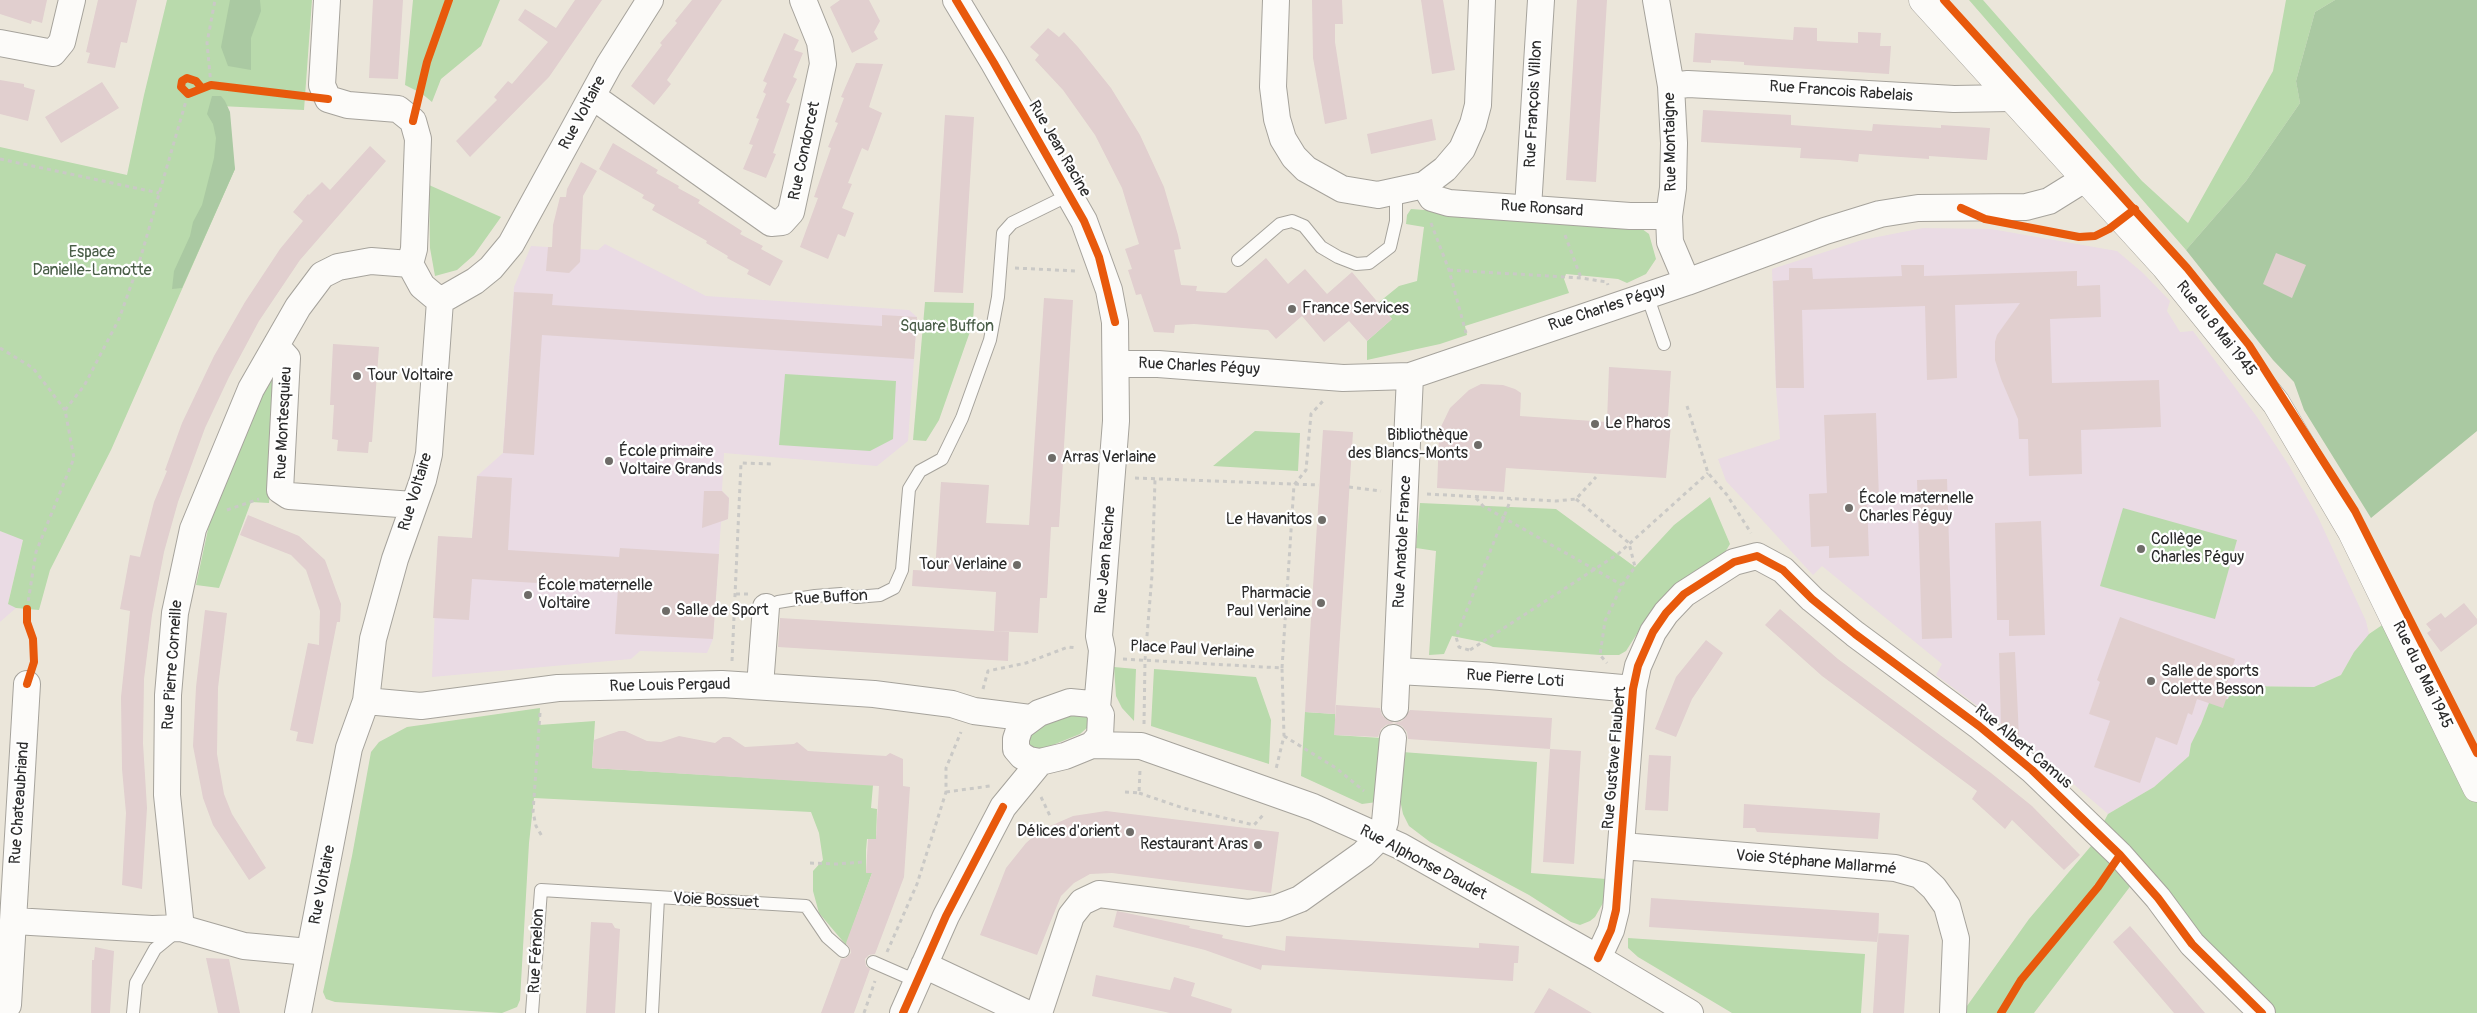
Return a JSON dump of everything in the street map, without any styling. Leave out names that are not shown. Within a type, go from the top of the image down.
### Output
[{"type":"street","points":[[0,42],[53,53],[62,42],[72,0]]},
{"type":"street","points":[[327,0],[322,85],[328,99],[348,106],[398,109],[413,121],[418,139],[414,249],[410,264],[422,286],[440,301]]},
{"type":"street","name":"Rue Voltaire","points":[[298,1013],[349,748],[366,701],[373,639],[395,559],[429,454],[440,301],[475,281],[491,268],[510,244],[592,96],[650,0]]},
{"type":"street","name":"Rue Condorcet","points":[[592,96],[771,223],[782,222],[791,212],[824,64],[820,42],[803,0]]},
{"type":"street","name":"Rue Jean Racine","points":[[956,0],[1084,221],[1099,257],[1109,290],[1115,322],[1117,364],[1113,477],[1100,636],[1102,650],[1099,714],[1100,736],[1092,745]]},
{"type":"street","points":[[1276,0],[1273,87],[1277,119],[1283,139],[1294,157],[1306,169],[1342,189],[1378,195],[1396,204],[1424,186],[1445,169],[1462,149],[1473,124],[1480,78],[1482,0]]},
{"type":"street","name":"Rue François Villon","points":[[1528,208],[1541,0]]},
{"type":"street","name":"Rue Montaigne","points":[[1656,0],[1671,86],[1674,161],[1672,204],[1669,216],[1670,242],[1687,282]]},
{"type":"street","name":"Rue du 8 Mai 1945","points":[[1923,0],[2165,266],[2276,403],[2352,532],[2477,788]]},
{"type":"street","name":"Rue Francois Rabelais","points":[[1671,86],[1688,84],[1954,99],[2011,98]]},
{"type":"street","name":"Rue Charles Péguy","points":[[1117,364],[1158,364],[1352,378],[1410,376],[1687,282],[1824,231],[1880,214],[1918,208],[2026,207],[2048,201],[2086,178]]},
{"type":"street","name":"Rue Ronsard","points":[[1424,186],[1432,198],[1449,203],[1558,211],[1669,216]]},
{"type":"street","name":"Rue Pierre Corneille","points":[[181,928],[167,795],[168,695],[175,613],[193,529],[251,389],[298,308],[322,275],[338,268],[371,261],[410,264]]},
{"type":"street","name":"Rue Montesquieu","points":[[276,346],[287,358],[280,490],[289,496],[413,506]]},
{"type":"street","name":"Rue Anatole France","points":[[1395,708],[1410,376]]},
{"type":"street","name":"Rue Gustave Flaubert","points":[[1598,958],[1611,930],[1616,910],[1622,846],[1622,688],[1638,666],[1653,632],[1684,594],[1734,562],[1757,556]]},
{"type":"street","name":"Rue Albert Camus","points":[[1757,556],[1783,570],[1812,599],[1848,628],[1978,726],[2043,779],[2132,867],[2192,944],[2262,1013]]},
{"type":"street","points":[[760,686],[766,607]]},
{"type":"street","name":"Rue Jean Racine","points":[[1070,702],[1095,669],[1102,650]]},
{"type":"street","name":"Rue Pierre Loti","points":[[1397,671],[1622,688]]},
{"type":"street","name":"Rue Chateaubriand","points":[[4,1006],[14,921],[27,684]]},
{"type":"street","name":"Rue Louis Pergaud","points":[[366,701],[421,706],[540,690],[722,684],[874,694],[952,704],[974,711],[1021,735]]},
{"type":"street","points":[[1003,807],[1021,735],[1070,702]]},
{"type":"street","name":"Rue Alphonse Daudet","points":[[1070,702],[1083,702],[1141,746]]},
{"type":"street","points":[[1021,735],[1029,760],[1040,762],[1065,756],[1092,745]]},
{"type":"street","points":[[1039,1013],[1071,916],[1082,902],[1099,894],[1248,913],[1276,908],[1300,899],[1364,854],[1380,837],[1385,822],[1393,738]]},
{"type":"street","name":"Rue Alphonse Daudet","points":[[1092,745],[1141,746],[1271,791],[1313,807],[1380,837],[1598,958],[1690,1013]]},
{"type":"street","points":[[903,1013],[946,916],[1003,807],[1040,762]]},
{"type":"street","name":"Voie Stéphane Mallarmé","points":[[1622,846],[1895,868],[1920,875],[1934,888],[1947,906],[1956,939],[1954,1013]]},
{"type":"street","points":[[14,921],[152,929],[181,928],[244,946],[309,952]]},
{"type":"street","points":[[921,972],[1026,1013]]},
{"type":"lane","points":[[1000,267],[1003,233],[1012,223],[1069,195]]},
{"type":"lane","points":[[1238,260],[1280,224],[1292,221],[1304,226],[1321,247],[1338,257],[1356,264],[1369,263],[1390,247],[1396,204]]},
{"type":"lane","name":"Rue Buffon","points":[[766,607],[778,602],[815,596],[841,594],[856,597],[880,595],[894,588],[902,570],[909,489],[920,471],[942,459],[962,418],[990,340],[998,297],[1000,267]]},
{"type":"lane","points":[[1647,295],[1664,344]]},
{"type":"lane","name":"Rue Fénelon","points":[[532,1013],[540,890],[658,898]]},
{"type":"lane","name":"Voie Bossuet","points":[[652,1013],[658,898],[806,906],[827,937],[840,949]]},
{"type":"lane","points":[[133,1013],[136,983],[154,949],[181,928]]},
{"type":"lane","points":[[877,964],[905,976],[921,972]]},
{"type":"path","points":[[212,85],[207,43],[215,0]]},
{"type":"path","points":[[65,410],[84,386],[120,319],[186,101]]},
{"type":"path","points":[[0,159],[159,193]]},
{"type":"path","points":[[1396,204],[1425,216],[1432,224],[1449,270],[1467,335],[1468,356]]},
{"type":"path","points":[[1558,211],[1581,278]]},
{"type":"path","points":[[1000,267],[1084,271]]},
{"type":"path","points":[[1449,270],[1581,278],[1607,282],[1615,305]]},
{"type":"path","points":[[0,348],[33,368],[65,410],[74,458],[36,552],[27,609]]},
{"type":"path","points":[[1125,792],[1139,793],[1183,808],[1254,825],[1270,806],[1271,791],[1284,736],[1282,668],[1294,485],[1306,470],[1311,414],[1324,400],[1328,376]]},
{"type":"path","points":[[1686,406],[1708,473],[1727,495],[1752,534],[1757,556]]},
{"type":"path","points":[[722,684],[732,666],[741,463],[772,464]]},
{"type":"path","points":[[1470,650],[1595,570],[1630,543],[1708,473]]},
{"type":"path","points":[[1113,477],[1319,485]]},
{"type":"path","points":[[1350,487],[1405,493],[1556,501],[1576,499],[1596,477]]},
{"type":"path","points":[[1139,793],[1144,725],[1145,660],[1152,575],[1155,480]]},
{"type":"path","points":[[193,529],[221,512],[280,490]]},
{"type":"path","points":[[1476,497],[1483,506],[1622,586]]},
{"type":"path","points":[[1478,676],[1479,663],[1470,650],[1459,646],[1456,637],[1511,499]]},
{"type":"path","points":[[1576,499],[1630,543],[1635,567],[1622,586],[1605,621],[1600,655],[1622,688]]},
{"type":"path","points":[[540,690],[533,812],[536,826],[543,838]]},
{"type":"path","points":[[864,1013],[877,964],[917,884],[946,792],[946,768],[964,727],[974,711]]},
{"type":"path","points":[[1284,736],[1336,768],[1363,790],[1374,805],[1385,811]]},
{"type":"path","points":[[810,863],[862,862]]},
{"type":"shaded area","name":"Collège Charles Péguy","points":[[1923,228],[1991,229],[2117,251],[2143,273],[2170,301],[2167,311],[2180,332],[2193,331],[2257,417],[2288,464],[2318,517],[2366,621],[2369,634],[2354,652],[2341,675],[2314,687],[2234,686],[2228,699],[2209,703],[2191,744],[2189,756],[2154,787],[2108,814],[2019,737],[1936,675],[1942,664],[1822,566],[1813,575],[1726,481],[1718,459],[1780,439],[1776,388],[1772,269],[1862,240]]},
{"type":"shaded area","name":"École primaire Voltaire Grands","points":[[605,244],[706,296],[909,310],[917,317],[908,441],[877,466],[724,453],[722,491],[729,498],[728,519],[721,522],[713,639],[707,653],[640,651],[631,659],[432,677],[438,537],[472,538],[477,476],[503,453],[514,287],[531,246],[598,250]]},
{"type":"shaded area","points":[[0,531],[23,539],[8,603],[16,608],[0,622]]},
{"type":"green space","name":"Espace Danielle-Lamotte","points":[[167,0],[312,0],[304,110],[220,106],[235,169],[111,450],[50,570],[39,610],[16,608],[8,604],[23,540],[0,531],[0,147],[127,175]]},
{"type":"green space","points":[[230,0],[260,0],[261,11],[251,38],[251,70],[228,66],[221,47]]},
{"type":"green space","points":[[413,0],[500,0],[481,46],[441,79],[432,102],[421,93],[405,85]]},
{"type":"green space","points":[[1969,0],[1983,0],[2142,181],[2188,223],[2273,71],[2286,0],[2335,0],[2315,12],[2296,81],[2300,103],[2246,181],[2186,250]]},
{"type":"green space","points":[[2335,0],[2477,0],[2477,431],[2371,518],[2304,410],[2294,382],[2273,360],[2186,250],[2246,181],[2300,103],[2296,81],[2315,12]]},
{"type":"green space","points":[[212,96],[221,96],[230,112],[235,169],[182,288],[172,289],[174,271],[190,236],[193,222],[202,205],[214,158],[216,138],[213,124],[207,114]]},
{"type":"green space","points":[[429,185],[501,217],[474,255],[457,270],[435,276],[430,248]]},
{"type":"green space","points":[[1411,209],[1638,226],[1649,234],[1656,259],[1646,274],[1627,283],[1618,279],[1566,274],[1564,279],[1569,293],[1465,326],[1467,335],[1440,344],[1367,360],[1367,341],[1392,319],[1378,303],[1399,286],[1417,281],[1424,227],[1406,224],[1407,215]]},
{"type":"green space","name":"Square Buffon","points":[[925,302],[974,303],[973,323],[939,420],[926,441],[913,440]]},
{"type":"green space","points":[[280,364],[269,503],[251,502],[219,588],[196,585],[213,506],[272,365]]},
{"type":"green space","points":[[785,374],[896,381],[893,439],[870,451],[779,445]]},
{"type":"green space","points":[[1255,431],[1300,433],[1298,471],[1213,466]]},
{"type":"green space","points":[[1710,497],[1730,544],[1724,554],[1647,618],[1626,651],[1619,655],[1493,647],[1482,642],[1452,636],[1444,654],[1429,655],[1436,551],[1416,548],[1420,503],[1556,509],[1635,567],[1674,525]]},
{"type":"green space","points":[[2123,508],[2237,540],[2215,619],[2100,586]]},
{"type":"green space","points":[[2394,617],[2477,788],[2477,1013],[2262,1013],[2137,873],[2129,888],[2034,1013],[1962,1013],[2029,919],[2091,846],[2108,814],[2154,787],[2189,756],[2191,744],[2209,703],[2228,699],[2233,686],[2314,687],[2341,675],[2354,652],[2369,634]]},
{"type":"green space","points":[[1114,667],[1136,669],[1134,721],[1122,708],[1116,696]]},
{"type":"green space","points":[[1154,669],[1256,677],[1271,720],[1269,764],[1151,726]]},
{"type":"green space","points":[[540,708],[539,725],[595,721],[592,768],[873,785],[871,808],[877,809],[876,839],[867,839],[866,850],[866,872],[872,873],[846,945],[819,913],[813,891],[813,871],[823,860],[819,833],[811,812],[534,798],[529,843],[520,1000],[517,1007],[502,1013],[335,1002],[326,999],[323,992],[352,856],[371,752],[379,742],[407,727]]},
{"type":"green space","points":[[1071,712],[1087,714],[1090,721],[1088,727],[1080,734],[1033,753],[1024,747],[1026,733]]},
{"type":"green space","points":[[1305,712],[1335,714],[1335,735],[1381,738],[1377,802],[1362,804],[1301,776]]},
{"type":"green space","points":[[1402,752],[1537,762],[1531,873],[1606,879],[1603,903],[1595,917],[1580,925],[1571,922],[1529,895],[1430,842],[1409,826],[1403,814],[1399,795]]},
{"type":"green space","points":[[1628,938],[1865,954],[1861,1013],[1732,1013],[1638,957],[1628,948]]},
{"type":"building","points":[[0,0],[47,0],[42,23],[32,20],[31,24],[0,14]]},
{"type":"building","points":[[98,0],[137,0],[127,43],[121,42],[115,68],[87,63],[90,53],[86,52]]},
{"type":"building","points":[[373,0],[403,0],[398,79],[369,78]]},
{"type":"building","points":[[575,0],[602,0],[549,77],[470,157],[456,141],[497,100],[494,97],[508,81],[512,84],[548,42],[518,20],[525,9],[556,28]]},
{"type":"building","points":[[692,0],[722,0],[667,80],[671,84],[654,105],[631,86],[662,45],[660,43],[677,23],[675,21]]},
{"type":"building","points":[[840,0],[869,0],[880,21],[874,32],[878,39],[852,53],[830,7]]},
{"type":"building","points":[[1312,0],[1342,0],[1343,24],[1335,24],[1335,42],[1347,119],[1325,124],[1313,58]]},
{"type":"building","points":[[1421,0],[1443,0],[1455,70],[1432,74]]},
{"type":"building","points":[[1577,0],[1607,0],[1596,182],[1566,180]]},
{"type":"building","points":[[1794,27],[1817,28],[1817,41],[1858,43],[1858,32],[1881,33],[1880,46],[1891,46],[1889,74],[1744,65],[1744,62],[1711,60],[1711,63],[1693,62],[1695,33],[1793,40]]},
{"type":"building","points":[[1048,28],[1059,37],[1064,32],[1078,47],[1111,88],[1140,135],[1164,187],[1178,235],[1181,249],[1174,250],[1181,285],[1197,286],[1196,291],[1226,293],[1266,258],[1288,284],[1305,269],[1327,294],[1352,272],[1392,319],[1367,341],[1349,321],[1324,342],[1302,316],[1276,339],[1268,330],[1194,324],[1175,325],[1174,333],[1154,332],[1141,294],[1136,295],[1128,270],[1132,269],[1125,249],[1139,244],[1122,188],[1095,135],[1063,90],[1035,60],[1039,55],[1030,47]]},
{"type":"building","points":[[784,33],[799,40],[794,50],[803,53],[793,77],[797,79],[786,102],[790,104],[773,153],[776,154],[766,178],[743,169],[753,145],[749,144],[759,119],[756,118],[766,94],[763,92],[767,83],[763,81]]},
{"type":"building","points":[[856,63],[883,64],[869,107],[882,113],[868,151],[862,148],[848,183],[852,184],[842,208],[854,213],[845,237],[838,234],[828,259],[800,247],[818,198],[814,197],[831,148],[828,147],[838,123],[835,122],[844,98],[841,97]]},
{"type":"building","points":[[0,80],[24,84],[24,87],[35,90],[28,121],[0,114]]},
{"type":"building","points":[[102,82],[119,108],[61,143],[45,117]]},
{"type":"building","points":[[1703,110],[1791,115],[1791,125],[1872,131],[1873,124],[1941,128],[1941,125],[1990,128],[1987,160],[1929,156],[1929,159],[1859,154],[1858,162],[1800,158],[1801,148],[1701,142]]},
{"type":"building","points":[[945,115],[974,117],[963,293],[934,292]]},
{"type":"building","points":[[1432,119],[1436,140],[1371,154],[1367,134]]},
{"type":"building","points":[[613,143],[658,170],[656,173],[700,200],[698,203],[742,231],[740,234],[763,246],[761,249],[783,261],[770,286],[747,274],[749,270],[727,258],[728,256],[706,243],[707,241],[652,210],[655,205],[642,198],[644,195],[599,169]]},
{"type":"building","points":[[370,146],[386,161],[300,260],[259,321],[229,377],[205,428],[178,502],[164,552],[152,615],[144,679],[143,743],[147,808],[142,889],[122,885],[126,813],[122,769],[121,697],[130,611],[120,609],[130,555],[140,557],[154,502],[167,471],[165,470],[182,423],[214,356],[245,302],[280,249],[303,221],[293,212],[308,194],[322,182],[330,190]]},
{"type":"building","points":[[581,162],[597,171],[583,196],[580,262],[569,273],[546,271],[548,247],[552,247],[553,225],[560,197],[566,197],[567,189]]},
{"type":"building","points":[[2276,253],[2306,265],[2292,298],[2263,284]]},
{"type":"building","points":[[1901,265],[1924,265],[1924,276],[2077,271],[2077,286],[2100,285],[2101,317],[2050,319],[2052,383],[2159,380],[2161,427],[2081,430],[2082,474],[2029,476],[2028,439],[2019,439],[2018,419],[1995,360],[1997,335],[2020,303],[1955,305],[1957,378],[1927,380],[1925,306],[1802,310],[1804,388],[1776,388],[1773,281],[1789,280],[1789,268],[1812,268],[1813,279],[1902,276]]},
{"type":"building","points":[[514,292],[553,294],[552,305],[882,326],[882,315],[917,317],[914,359],[542,335],[534,455],[503,453]]},
{"type":"building","points":[[1044,298],[1073,300],[1059,527],[1051,527],[1047,598],[1040,598],[1038,633],[994,631],[996,592],[912,586],[913,570],[935,571],[941,482],[989,485],[986,523],[1029,525]]},
{"type":"building","name":"Tour Voltaire","points":[[333,344],[379,347],[372,442],[369,442],[368,453],[337,451],[338,440],[332,439],[334,405],[330,405]]},
{"type":"building","name":"Le Pharos","points":[[1609,367],[1671,371],[1668,416],[1671,425],[1666,478],[1506,468],[1504,492],[1437,488],[1439,437],[1436,437],[1450,408],[1469,390],[1481,384],[1503,385],[1515,389],[1521,393],[1520,416],[1607,422]]},
{"type":"building","points":[[1876,413],[1879,499],[1867,500],[1869,556],[1829,558],[1829,546],[1811,547],[1809,494],[1827,493],[1824,415]]},
{"type":"building","points":[[1323,430],[1353,432],[1335,714],[1305,712]]},
{"type":"building","points":[[477,476],[512,478],[508,550],[619,557],[620,548],[719,554],[713,639],[615,634],[618,588],[472,579],[469,620],[433,618],[438,536],[472,538]]},
{"type":"building","points":[[1947,479],[1952,638],[1922,639],[1917,480]]},
{"type":"building","points":[[704,491],[722,491],[729,498],[728,519],[702,528]]},
{"type":"building","points":[[248,515],[299,536],[325,560],[341,604],[340,622],[337,622],[313,744],[296,741],[298,732],[290,730],[308,643],[319,645],[320,611],[306,570],[291,555],[240,535]]},
{"type":"building","points":[[2041,521],[2045,635],[2009,636],[2009,620],[1997,620],[1995,523]]},
{"type":"building","points":[[2464,603],[2477,619],[2477,624],[2441,652],[2427,633],[2431,630],[2426,624],[2441,613],[2445,618]]},
{"type":"building","points":[[1780,609],[1838,659],[1991,773],[2032,806],[2080,855],[2064,870],[2012,820],[2005,829],[1972,799],[1977,791],[1822,676],[1765,625]]},
{"type":"building","points":[[205,610],[227,613],[218,688],[217,754],[224,794],[232,814],[266,868],[249,880],[213,825],[203,798],[193,746],[196,687]]},
{"type":"building","name":"Salle de sports Colette Besson","points":[[2120,617],[2235,659],[2227,683],[2231,685],[2223,708],[2197,699],[2192,715],[2188,713],[2177,745],[2156,737],[2140,783],[2094,767],[2110,721],[2089,714],[2100,682],[2097,680]]},
{"type":"building","points":[[780,618],[1009,632],[1008,661],[778,647]]},
{"type":"building","points":[[1706,640],[1723,653],[1692,699],[1676,737],[1655,729],[1676,677]]},
{"type":"building","points":[[2015,652],[2019,737],[2001,724],[1999,653]]},
{"type":"building","points":[[1336,705],[1380,708],[1382,715],[1394,723],[1386,725],[1381,729],[1378,737],[1334,735]]},
{"type":"building","points":[[1410,710],[1552,718],[1550,749],[1408,739],[1407,732],[1402,726],[1394,723],[1402,721]]},
{"type":"building","points":[[619,731],[625,731],[647,741],[661,742],[679,736],[715,743],[723,737],[730,737],[745,747],[794,744],[797,742],[808,751],[886,756],[890,753],[903,759],[903,786],[910,787],[904,877],[875,954],[869,955],[865,959],[866,966],[870,969],[854,1013],[821,1013],[841,959],[846,958],[851,953],[846,943],[872,873],[866,873],[868,839],[876,839],[879,786],[592,768],[594,740]]},
{"type":"building","points":[[1550,749],[1581,751],[1574,864],[1543,862]]},
{"type":"building","points":[[1649,755],[1671,756],[1668,811],[1645,810]]},
{"type":"building","points":[[1744,804],[1880,813],[1878,839],[1757,832],[1755,828],[1743,828]]},
{"type":"building","points":[[1106,811],[1279,832],[1271,893],[1112,873],[1090,874],[1074,883],[1061,896],[1037,955],[980,935],[1006,868],[1026,843],[1041,830],[1073,816]]},
{"type":"building","points":[[1651,898],[1879,913],[1878,942],[1649,927]]},
{"type":"building","points":[[1117,911],[1190,926],[1189,928],[1223,935],[1222,938],[1285,951],[1286,936],[1479,948],[1479,943],[1519,946],[1518,963],[1514,963],[1513,981],[1262,965],[1261,970],[1205,950],[1113,927]]},
{"type":"building","points":[[591,922],[612,923],[615,928],[620,929],[615,1013],[586,1013]]},
{"type":"building","points":[[2130,926],[2205,1013],[2174,1013],[2113,942]]},
{"type":"building","points":[[1878,933],[1909,935],[1904,1013],[1873,1013]]},
{"type":"building","points":[[95,947],[114,951],[110,1013],[91,1013],[92,960],[94,960]]},
{"type":"building","points":[[206,958],[229,959],[240,1013],[218,1013]]},
{"type":"building","points":[[1096,975],[1170,990],[1174,977],[1195,983],[1191,996],[1232,1009],[1231,1013],[1170,1013],[1092,996]]},
{"type":"building","points":[[1549,988],[1592,1013],[1534,1013]]},
{"type":"cycle path","points":[[413,121],[427,62],[449,0]]},
{"type":"cycle path","points":[[956,0],[1084,221],[1099,257],[1115,322]]},
{"type":"cycle path","points":[[1944,0],[2187,268],[2249,345],[2355,511],[2477,753]]},
{"type":"cycle path","points":[[201,87],[196,81],[187,78],[182,81],[181,87],[188,94],[211,85],[328,99]]},
{"type":"cycle path","points":[[1961,208],[1985,219],[2079,237],[2095,236],[2109,229],[2135,209]]},
{"type":"cycle path","points":[[1598,958],[1611,930],[1616,910],[1633,689],[1638,666],[1653,632],[1666,613],[1684,594],[1734,562],[1757,556],[1783,570],[1812,599],[1855,634],[1979,726],[2032,770],[2120,855],[2158,898],[2192,944],[2262,1013]]},
{"type":"cycle path","points":[[27,609],[27,622],[33,639],[34,662],[27,684]]},
{"type":"cycle path","points":[[903,1013],[946,916],[1003,807]]},
{"type":"cycle path","points":[[2001,1013],[2021,980],[2098,887],[2120,855]]},
{"type":"place","name":"France Services","points":[[1292,309]]},
{"type":"place","name":"Tour Voltaire","points":[[357,376]]},
{"type":"place","name":"Le Pharos","points":[[1595,424]]},
{"type":"place","name":"Bibliothèque des Blancs-Monts","points":[[1478,445]]},
{"type":"place","name":"Arras Verlaine","points":[[1052,458]]},
{"type":"place","name":"École primaire Voltaire Grands","points":[[609,461]]},
{"type":"place","name":"École maternelle Charles Péguy","points":[[1849,508]]},
{"type":"place","name":"Le Havanitos","points":[[1322,520]]},
{"type":"place","name":"Collège Charles Péguy","points":[[2141,549]]},
{"type":"place","name":"Tour Verlaine","points":[[1017,565]]},
{"type":"place","name":"École maternelle Voltaire","points":[[528,595]]},
{"type":"place","name":"Pharmacie Paul Verlaine","points":[[1321,603]]},
{"type":"place","name":"Salle de Sport","points":[[666,611]]},
{"type":"place","name":"Salle de sports Colette Besson","points":[[2151,681]]},
{"type":"place","name":"Délices d'orient","points":[[1130,832]]},
{"type":"place","name":"Restaurant Aras","points":[[1258,845]]}]
